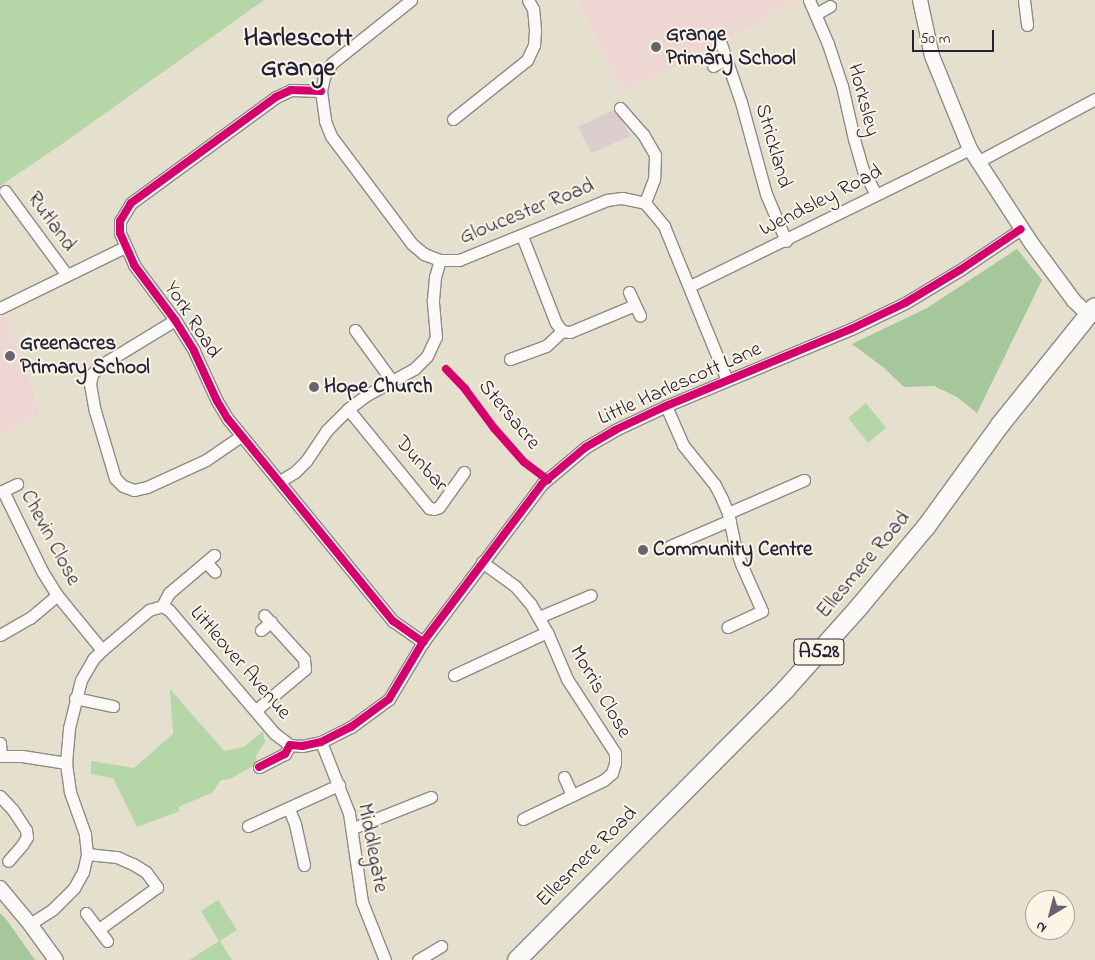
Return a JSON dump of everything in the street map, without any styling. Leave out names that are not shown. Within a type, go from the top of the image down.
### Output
[{"type":"main road","name":"Ellesmere Road","points":[[517,960],[786,689],[859,607],[926,527],[1000,425],[1091,310]]},
{"type":"street","points":[[320,91],[324,76],[332,63],[342,53],[412,0]]},
{"type":"street","points":[[453,119],[527,60],[534,45],[535,30],[532,9],[528,0]]},
{"type":"street","name":"Horksley","points":[[809,0],[816,14],[842,86],[863,170],[876,194]]},
{"type":"street","points":[[920,0],[932,56],[977,162],[1021,230],[1074,301],[1091,310]]},
{"type":"street","points":[[1024,0],[1026,24]]},
{"type":"street","points":[[816,14],[830,6]]},
{"type":"street","name":"Strickland","points":[[721,44],[741,102],[766,194],[786,241]]},
{"type":"street","points":[[713,66],[726,59]]},
{"type":"street","name":"York Road","points":[[320,91],[291,90],[276,97],[131,203],[120,221],[120,233],[134,265],[175,320],[194,350],[217,401],[241,436],[393,621],[423,642]]},
{"type":"street","name":"Gloucester Road","points":[[320,91],[325,121],[342,153],[371,187],[412,244],[424,254],[440,260],[460,260],[474,256],[607,200],[622,198],[645,204]]},
{"type":"street","points":[[977,162],[1095,99]]},
{"type":"street","points":[[620,108],[643,134],[655,155],[654,179],[645,204],[664,226],[727,380]]},
{"type":"street","name":"Wendsley Road","points":[[690,286],[786,241],[970,148]]},
{"type":"street","name":"Rutland","points":[[5,191],[67,275]]},
{"type":"street","name":"Little Harlescott Lane","points":[[290,745],[302,746],[321,742],[367,717],[389,699],[423,642],[482,562],[542,484],[565,463],[615,430],[666,406],[851,329],[905,303],[1021,230]]},
{"type":"street","points":[[522,236],[556,323],[562,331]]},
{"type":"street","name":"Rutland","points":[[0,308],[125,247]]},
{"type":"street","points":[[280,482],[296,472],[306,461],[327,430],[348,409],[364,396],[420,363],[427,356],[435,339],[433,300],[435,277],[440,260]]},
{"type":"street","points":[[629,292],[640,316]]},
{"type":"street","name":"Stersacre","points":[[510,359],[546,346],[562,331],[570,332],[635,305]]},
{"type":"street","points":[[175,320],[101,365],[92,374],[90,384],[95,411],[115,478],[123,486],[134,490],[147,487],[206,460],[241,436]]},
{"type":"street","points":[[354,330],[392,381]]},
{"type":"street","points":[[666,406],[682,445],[715,485],[729,517],[739,560],[762,611],[727,627]]},
{"type":"street","name":"Dunbar","points":[[348,409],[429,508],[434,509],[438,507],[464,472]]},
{"type":"street","points":[[670,546],[804,480]]},
{"type":"street","name":"Chevin Close","points":[[17,484],[1,492],[42,571],[57,595],[102,650]]},
{"type":"street","points":[[30,924],[53,909],[74,888],[83,872],[87,854],[85,834],[70,792],[66,763],[69,728],[75,698],[86,669],[102,650],[149,610],[162,606],[169,594],[210,559],[215,572]]},
{"type":"street","name":"Morris Close","points":[[482,562],[515,586],[539,617],[567,679],[615,753],[615,764],[612,773],[589,788],[523,819]]},
{"type":"street","points":[[0,635],[24,623],[57,595]]},
{"type":"street","points":[[539,617],[591,595]]},
{"type":"street","name":"Littleover Avenue","points":[[162,606],[169,610],[274,733],[290,745]]},
{"type":"street","points":[[256,710],[305,668],[304,659],[268,619],[261,630]]},
{"type":"street","name":"Morris Close","points":[[454,675],[547,632]]},
{"type":"street","points":[[75,698],[113,706]]},
{"type":"street","name":"Middlegate","points":[[321,742],[339,785],[353,828],[362,902],[385,960]]},
{"type":"street","points":[[0,743],[0,756],[22,756],[66,763]]},
{"type":"street","points":[[258,767],[285,754],[290,745]]},
{"type":"street","points":[[564,777],[572,795]]},
{"type":"street","points":[[248,826],[339,785]]},
{"type":"street","points":[[0,796],[13,810],[26,830],[26,837],[22,845],[8,861]]},
{"type":"street","points":[[353,828],[431,797]]},
{"type":"street","points":[[289,809],[295,824],[304,865]]},
{"type":"street","points":[[87,854],[117,857],[133,864],[146,872],[157,887],[98,929]]},
{"type":"street","points":[[0,888],[30,924],[56,960]]},
{"type":"street","points":[[86,913],[107,941]]},
{"type":"street","points":[[418,960],[441,946]]},
{"type":"shaded area","name":"Grange Primary School","points":[[578,0],[800,0],[622,94]]},
{"type":"shaded area","points":[[615,109],[631,136],[591,153],[578,127]]},
{"type":"shaded area","name":"Greenacres Primary School","points":[[3,313],[36,398],[40,416],[0,436],[0,315]]},
{"type":"green space","points":[[0,0],[264,0],[0,186]]},
{"type":"green space","points":[[1017,249],[1042,280],[977,413],[957,397],[934,386],[904,387],[883,367],[852,344],[927,308]]},
{"type":"green space","points":[[866,403],[886,428],[868,443],[848,418]]},
{"type":"green space","points":[[170,689],[224,751],[244,747],[263,731],[265,742],[256,756],[257,764],[230,779],[221,780],[212,793],[178,807],[180,811],[137,827],[113,778],[91,774],[91,761],[134,768],[173,734]]},
{"type":"green space","points":[[218,900],[237,930],[220,941],[232,960],[189,960],[219,941],[201,911]]},
{"type":"green space","points":[[0,913],[6,919],[35,960],[0,960]]},
{"type":"cycle path","points":[[321,91],[291,90],[276,97],[131,203],[120,221],[120,233],[134,265],[175,320],[194,351],[217,401],[228,419],[393,621],[423,642]]},
{"type":"cycle path","points":[[259,767],[285,754],[290,745],[302,746],[321,742],[351,727],[389,699],[423,642],[542,484],[586,447],[615,430],[666,406],[851,329],[905,303],[960,270],[1021,229]]},
{"type":"cycle path","points":[[446,369],[465,389],[494,428],[524,462],[548,480]]},
{"type":"place","name":"Grange Primary School","points":[[656,47]]},
{"type":"place","name":"Greenacres Primary School","points":[[10,356]]},
{"type":"place","name":"Hope Church","points":[[314,387]]},
{"type":"place","name":"Community Centre","points":[[643,550]]},
{"type":"district","name":"Harlescott Grange","points":[[298,55]]}]
